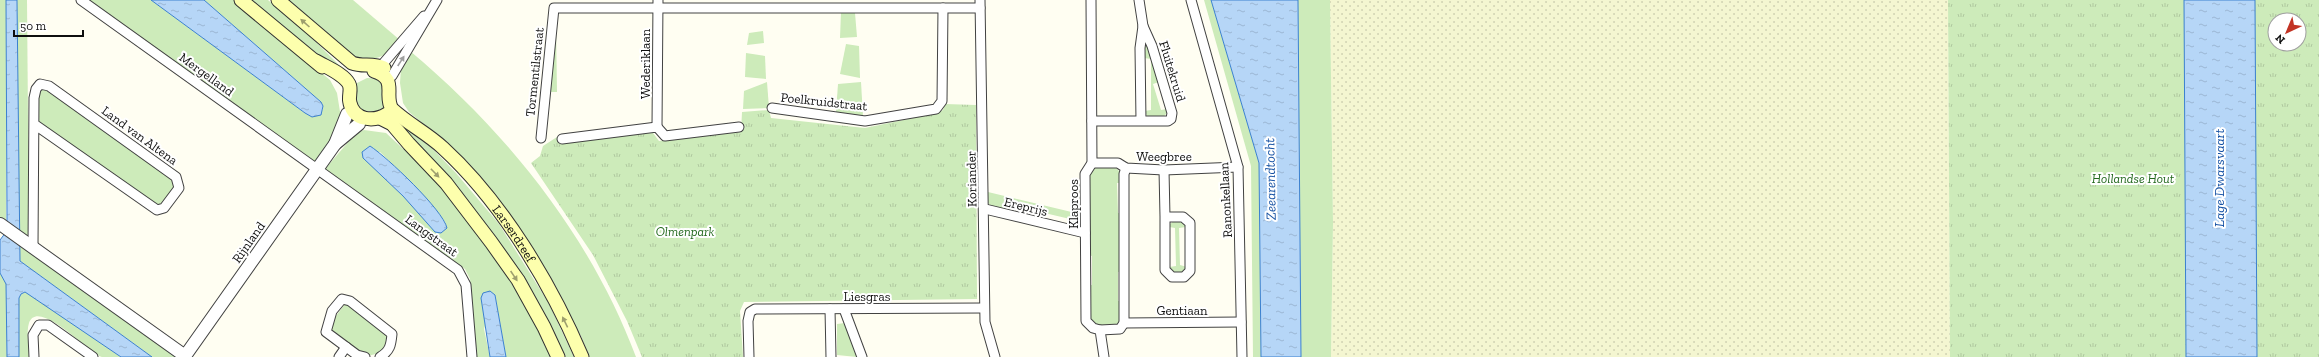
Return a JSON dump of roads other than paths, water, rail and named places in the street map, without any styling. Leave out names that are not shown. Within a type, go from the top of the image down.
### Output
[{"type":"main road","points":[[241,0],[351,90],[349,98],[353,110],[370,122]]},
{"type":"main road","points":[[278,0],[332,48],[352,63],[361,69],[377,69],[392,76],[398,91],[394,105],[370,122]]},
{"type":"main road","points":[[361,69],[346,86],[342,101],[347,114],[370,122]]},
{"type":"main road","points":[[377,69],[389,83],[389,101],[394,105]]},
{"type":"main road","name":"Larserdreef","points":[[394,105],[443,148],[475,181],[508,225],[544,280],[582,357]]},
{"type":"main road","name":"Larserdreef","points":[[370,122],[392,124],[408,144],[446,183],[518,280],[544,327],[558,357]]},
{"type":"street","name":"Mergelland","points":[[81,0],[317,169]]},
{"type":"street","points":[[392,76],[427,20],[437,0]]},
{"type":"street","name":"Klaproos","points":[[1091,0],[1092,163],[1086,174],[1086,321],[1093,328],[1100,330]]},
{"type":"street","name":"Fluitekruid","points":[[1092,121],[1168,121],[1171,118],[1172,114],[1152,46],[1143,26],[1139,0]]},
{"type":"street","name":"Ranonkellaan","points":[[1191,0],[1238,167],[1242,357]]},
{"type":"street","points":[[658,4],[943,8],[980,4]]},
{"type":"street","name":"Tormentilstraat","points":[[541,138],[554,8],[658,4]]},
{"type":"street","name":"Wederiklaan","points":[[657,127],[658,4]]},
{"type":"street","name":"Koriander","points":[[980,4],[985,209],[984,308],[985,322],[994,357]]},
{"type":"street","name":"Poelkruidstraat","points":[[772,108],[865,121],[936,109],[942,101],[943,8]]},
{"type":"street","points":[[377,69],[431,10]]},
{"type":"street","name":"Fluitekruid","points":[[1141,121],[1140,48],[1143,26]]},
{"type":"street","name":"Land van Altena","points":[[33,246],[34,124],[36,89],[40,84],[49,86],[176,177],[179,188],[164,208],[158,210],[34,124]]},
{"type":"street","name":"Rijnland","points":[[2,225],[185,357],[335,144],[347,114]]},
{"type":"street","name":"Rijnland","points":[[335,144],[370,122]]},
{"type":"street","points":[[562,139],[657,127],[665,136],[739,127]]},
{"type":"street","name":"Weegbree","points":[[1092,163],[1118,163],[1126,168],[1164,170],[1238,167]]},
{"type":"street","points":[[1104,357],[1100,330],[1120,329],[1124,323],[1124,174],[1126,168]]},
{"type":"street","name":"Langstraat","points":[[317,169],[458,270],[466,285],[472,357]]},
{"type":"street","points":[[1164,170],[1165,270],[1172,277],[1184,277],[1190,271],[1190,223],[1188,219],[1183,217],[1165,217]]},
{"type":"street","name":"Ereprijs","points":[[985,209],[1085,233]]},
{"type":"street","points":[[365,357],[346,347],[326,332],[332,311],[342,299],[350,301],[392,334],[391,345],[387,353],[380,357]]},
{"type":"street","name":"Liesgras","points":[[749,357],[748,321],[750,312],[755,309],[984,308]]},
{"type":"street","points":[[830,309],[831,357]]},
{"type":"street","points":[[844,309],[862,357]]},
{"type":"street","name":"Gentiaan","points":[[1124,323],[1241,322]]},
{"type":"street","points":[[34,357],[34,335],[39,325],[48,325],[94,357]]},
{"type":"street","points":[[340,357],[346,347]]},
{"type":"water","points":[[6,0],[17,0],[20,261],[152,357],[121,357],[25,292],[21,294],[19,298],[19,357],[7,357],[6,284],[0,273],[0,240],[6,232],[7,219]]},
{"type":"water","points":[[151,0],[204,0],[321,102],[323,106],[321,115],[312,117],[305,113]]},
{"type":"water","name":"Zeearendtocht","points":[[1211,0],[1298,0],[1301,357],[1261,357],[1259,163]]},
{"type":"water","name":"Lage Dwarsvaart","points":[[2184,0],[2255,0],[2257,357],[2186,357]]},
{"type":"water","points":[[370,146],[413,184],[436,209],[447,228],[441,233],[435,232],[403,196],[363,158],[362,152]]},
{"type":"water","points":[[490,291],[495,295],[506,357],[490,357],[481,298],[483,293]]},
{"type":"park label","name":"Hollandse Hout","points":[[2133,178]]},
{"type":"park label","name":"Olmenpark","points":[[685,231]]}]
